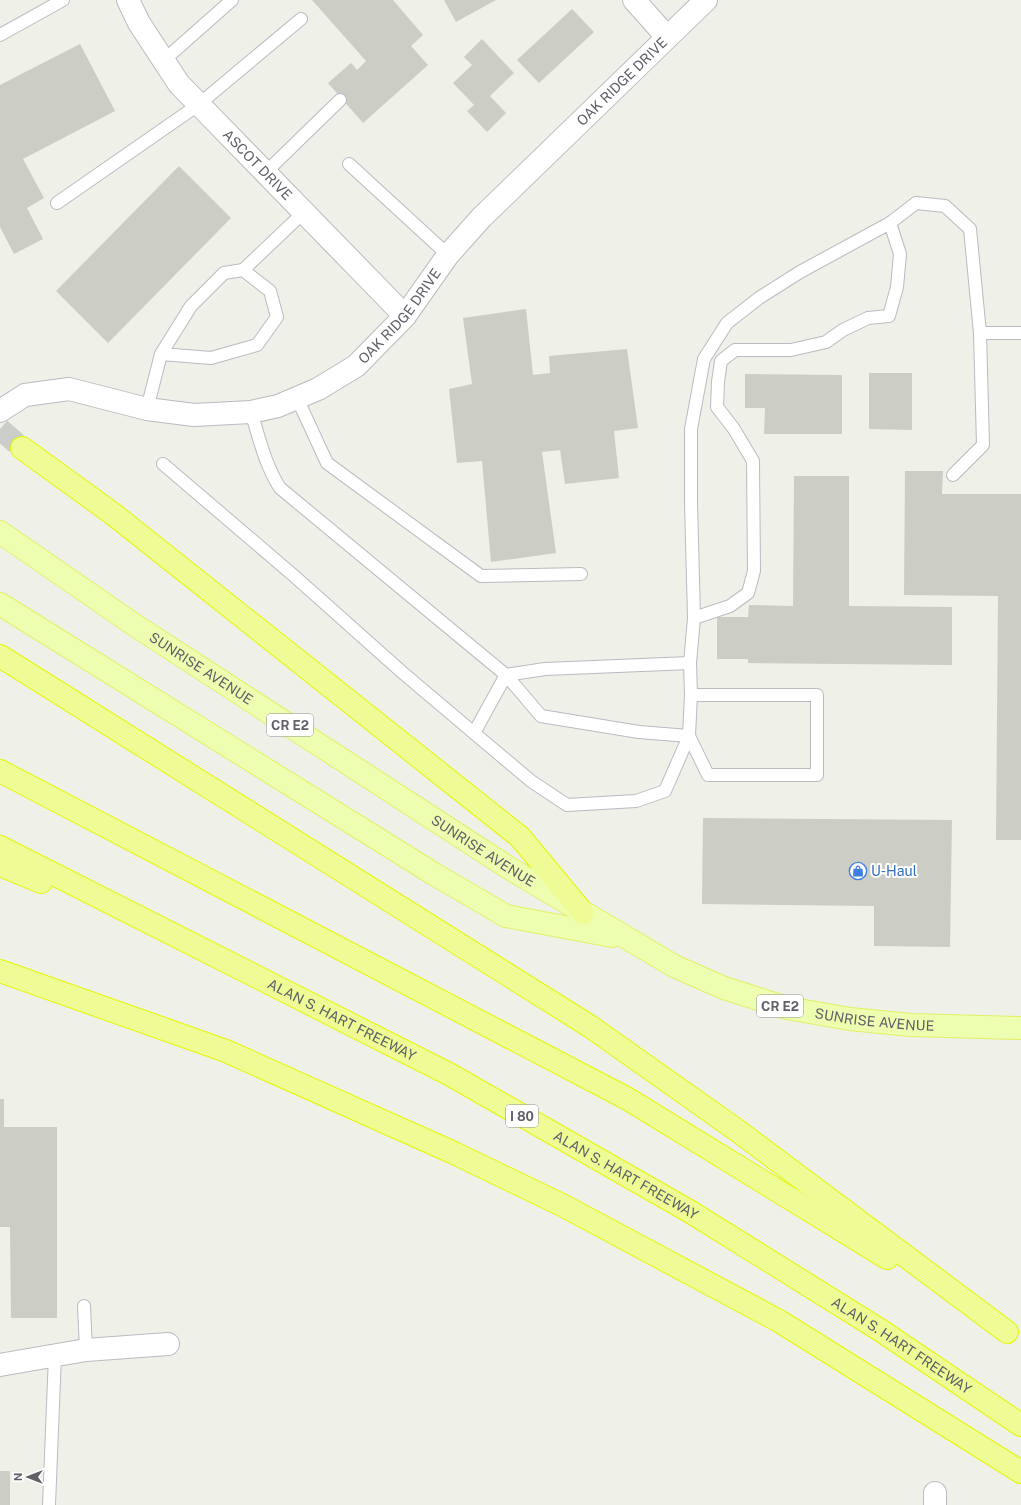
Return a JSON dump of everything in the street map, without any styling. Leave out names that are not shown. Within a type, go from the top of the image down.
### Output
[{"type":"highway","points":[[22,448],[113,514],[520,837],[583,913]]},
{"type":"highway","points":[[0,656],[591,1027],[738,1131],[1014,1336]]},
{"type":"highway","points":[[0,771],[628,1099],[1014,1336]]},
{"type":"highway","name":"ALAN S. HART FREEWAY","points":[[0,847],[449,1074],[689,1211],[880,1330],[1021,1425]]},
{"type":"highway","points":[[0,865],[191,944]]},
{"type":"highway","points":[[0,971],[226,1051],[447,1150],[554,1202],[778,1321],[1021,1472]]},
{"type":"main road","name":"SUNRISE AVENUE","points":[[0,532],[140,628],[509,868],[674,966],[724,988],[787,1008],[850,1019],[911,1026],[1021,1028]]},
{"type":"main road","points":[[0,604],[434,874],[506,916],[626,938]]},
{"type":"street","name":"ASCOT DRIVE","points":[[128,0],[139,23],[179,84],[264,173],[405,316]]},
{"type":"street","points":[[634,0],[667,37]]},
{"type":"street","name":"OAK RIDGE DRIVE","points":[[0,410],[26,395],[69,389],[147,409],[194,415],[251,412],[278,406],[318,389],[356,366],[405,316],[448,255],[481,218],[706,0]]},
{"type":"street","points":[[0,1365],[86,1350],[168,1344]]},
{"type":"lane","points":[[0,35],[63,0]]},
{"type":"lane","points":[[163,61],[232,0]]},
{"type":"lane","points":[[57,204],[198,105],[301,19]]},
{"type":"lane","points":[[264,173],[340,100]]},
{"type":"lane","points":[[349,164],[448,255]]},
{"type":"lane","points":[[163,464],[474,733],[531,781],[567,805],[636,801],[665,791],[689,736],[691,695],[690,663],[694,618],[691,429],[704,358],[727,323],[760,298],[800,272],[890,223],[916,204],[945,206],[970,228],[980,333],[983,444],[953,475]]},
{"type":"lane","points":[[147,409],[161,354],[191,306],[224,272],[243,270],[303,213]]},
{"type":"lane","points":[[694,618],[730,606],[748,593],[754,572],[753,461],[734,429],[717,407],[718,382],[722,361],[735,350],[791,350],[826,342],[843,330],[868,318],[889,316],[897,287],[900,254],[890,223]]},
{"type":"lane","points":[[161,354],[210,358],[257,345],[277,317],[270,291],[243,270]]},
{"type":"lane","points":[[980,333],[1021,333]]},
{"type":"lane","points":[[296,398],[327,463],[481,576],[581,574]]},
{"type":"lane","points":[[251,412],[270,471],[280,488],[506,675],[541,716],[639,732],[689,736]]},
{"type":"lane","points":[[506,675],[545,669],[690,663]]},
{"type":"lane","points":[[474,733],[506,675]]},
{"type":"lane","points":[[689,736],[708,775],[817,775],[817,695],[691,695]]},
{"type":"lane","points":[[84,1306],[86,1350]]},
{"type":"lane","points":[[49,1505],[55,1355]]},
{"type":"building","points":[[312,0],[393,0],[423,35],[411,46],[428,65],[363,123],[328,83],[351,63],[357,70],[366,61]]},
{"type":"building","points":[[444,0],[496,0],[456,22]]},
{"type":"building","points":[[572,9],[594,32],[539,83],[517,60]]},
{"type":"building","points":[[482,39],[514,73],[490,96],[506,113],[487,132],[467,111],[474,105],[453,83],[472,65],[464,57]]},
{"type":"building","points":[[80,44],[115,111],[23,159],[44,198],[27,208],[43,239],[14,254],[0,227],[0,85]]},
{"type":"building","points":[[179,166],[231,218],[108,343],[56,291]]},
{"type":"building","points":[[526,309],[533,375],[550,373],[549,356],[627,349],[638,428],[614,431],[619,478],[565,484],[560,450],[542,452],[556,553],[491,562],[482,461],[457,463],[449,389],[472,384],[463,318]]},
{"type":"building","points":[[869,373],[912,373],[912,430],[869,429]]},
{"type":"building","points":[[745,374],[842,375],[842,434],[764,434],[765,408],[745,408]]},
{"type":"building","points":[[905,471],[943,471],[942,494],[1021,494],[1021,840],[996,840],[998,596],[904,595]]},
{"type":"building","points":[[794,476],[849,476],[849,606],[952,607],[952,665],[748,663],[748,659],[717,659],[717,617],[748,617],[749,605],[793,606]]},
{"type":"building","points":[[703,818],[952,820],[950,947],[874,946],[874,906],[702,904]]},
{"type":"building","points":[[0,1099],[4,1099],[4,1127],[57,1127],[57,1318],[11,1318],[10,1227],[0,1227]]},
{"type":"building","points":[[0,1471],[10,1471],[10,1505],[0,1505]]},
{"type":"tunnel","points":[[0,429],[22,448]]},
{"type":"place","name":"U-Haul","points":[[858,871]]}]
